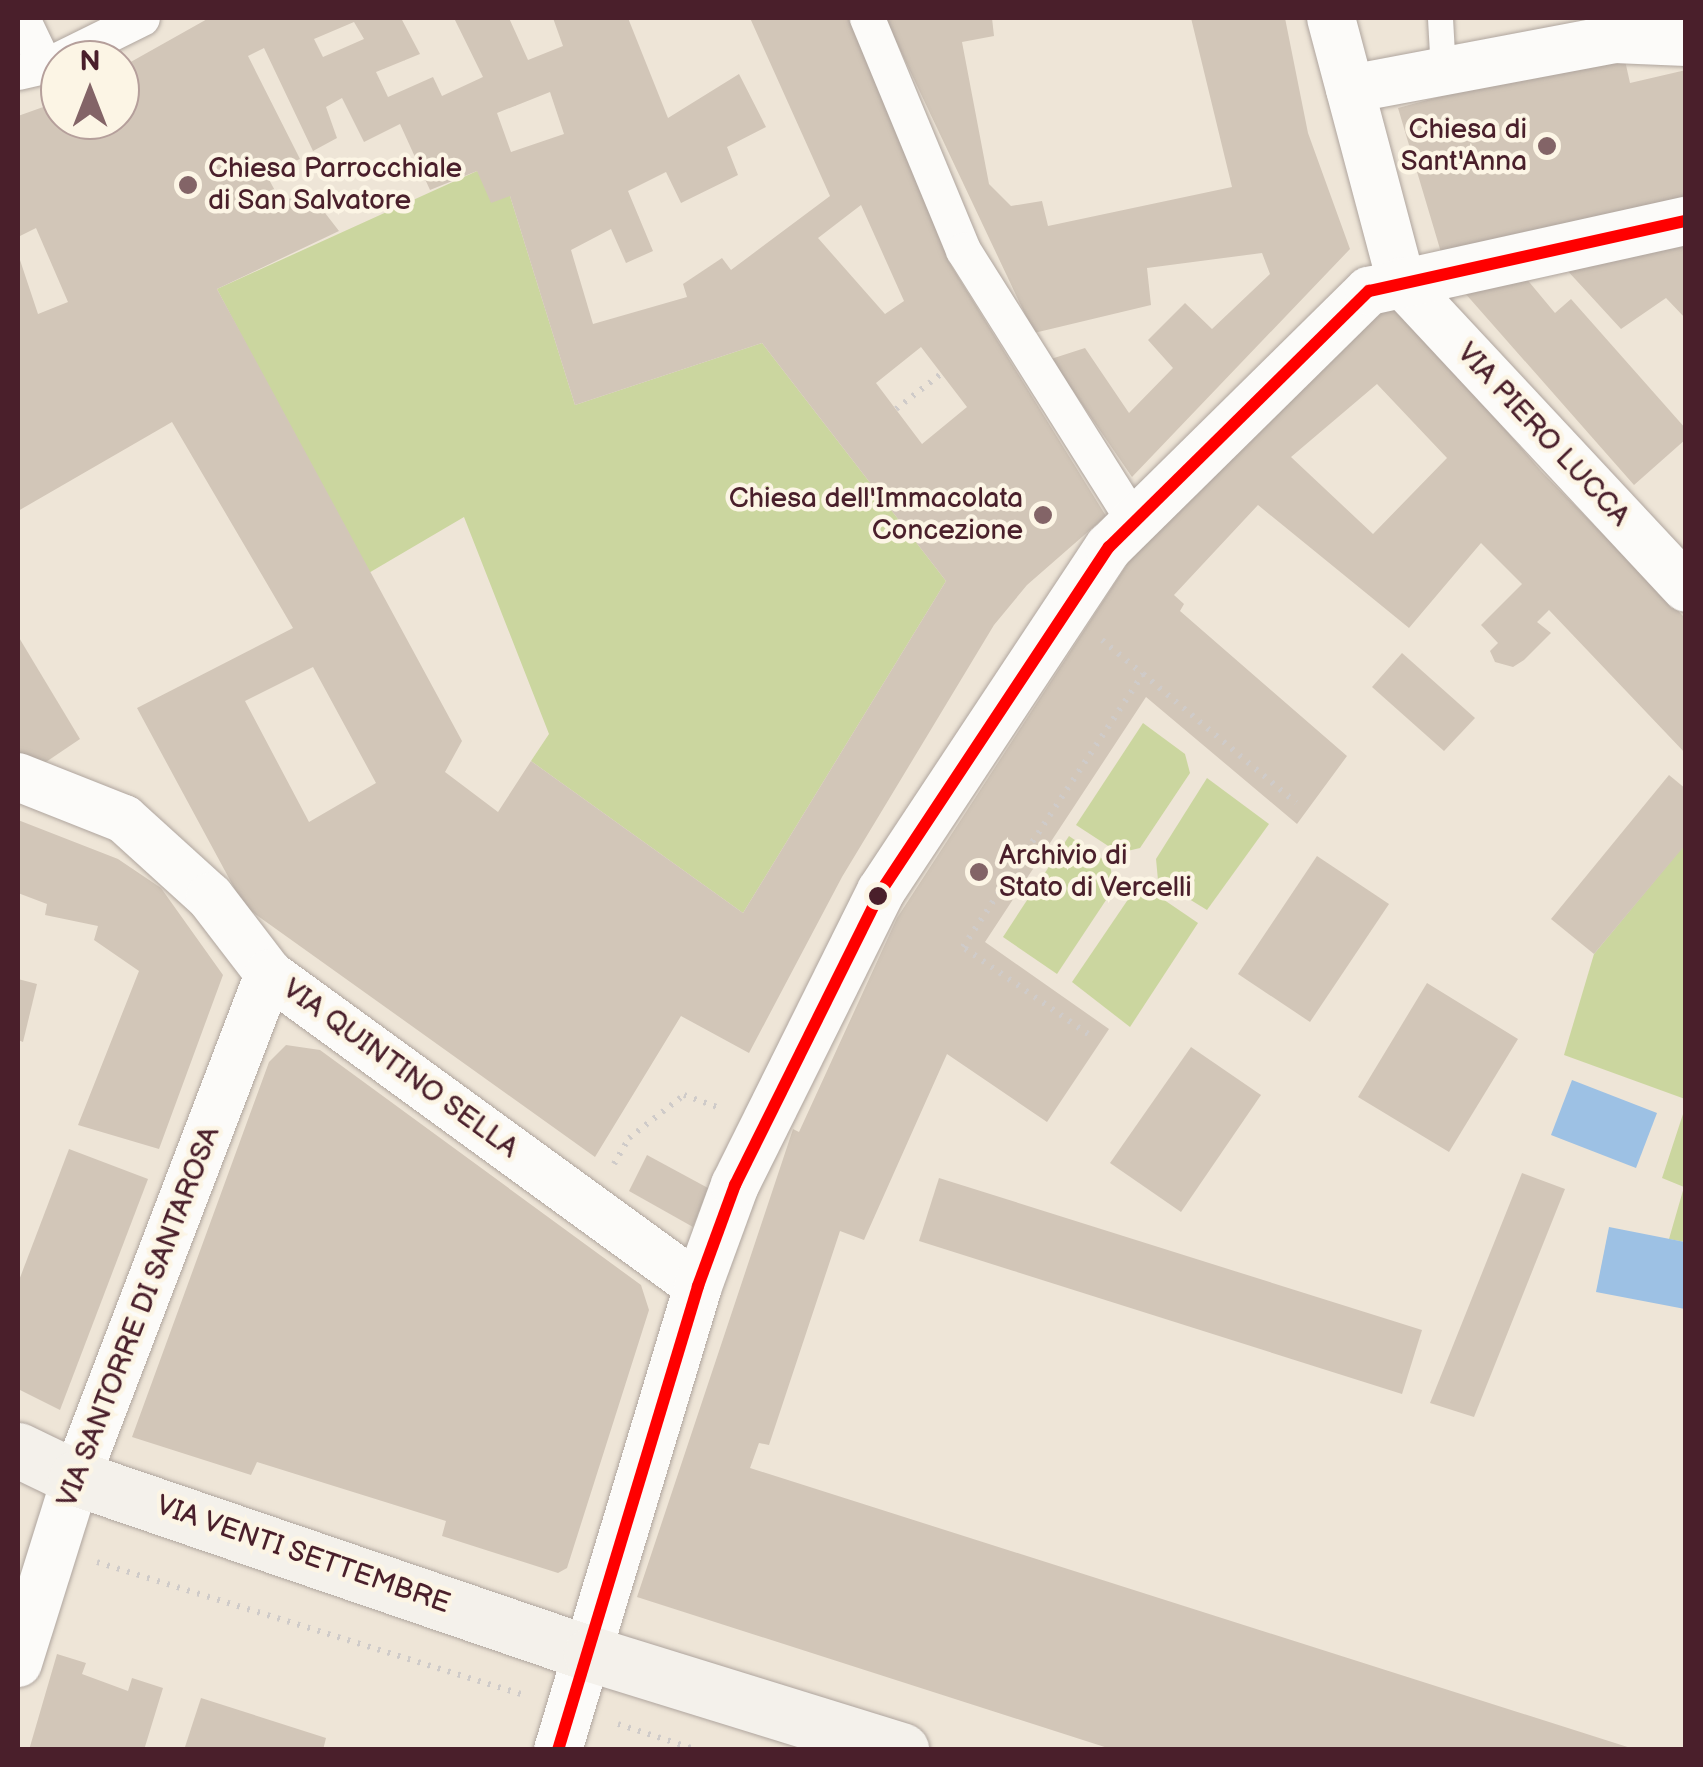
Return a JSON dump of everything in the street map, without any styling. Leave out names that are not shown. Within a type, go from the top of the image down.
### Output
[{"type":"main road","name":"VIA VENTI SETTEMBRE","points":[[18,1450],[76,1478],[591,1654],[901,1750]]},
{"type":"street","points":[[22,18],[31,69],[142,18]]},
{"type":"street","points":[[866,18],[963,250],[1133,520]]},
{"type":"street","points":[[1331,18],[1401,282]]},
{"type":"street","points":[[1350,89],[1615,39],[1686,42]]},
{"type":"street","points":[[558,1750],[591,1654],[698,1286],[736,1185],[839,1012],[881,891],[946,817],[1133,520],[1369,291],[1686,221]]},
{"type":"street","name":"VIA PIERO LUCCA","points":[[1401,282],[1686,588]]},
{"type":"street","name":"VIA QUINTINO SELLA","points":[[18,777],[124,820],[210,897],[270,974],[698,1286]]},
{"type":"street","name":"VIA SANTORRE DI SANTAROSA","points":[[18,1663],[76,1478],[270,974]]},
{"type":"lane","points":[[1440,18],[1443,72]]},
{"type":"path","points":[[896,409],[941,374]]},
{"type":"path","points":[[1130,663],[1296,803]]},
{"type":"path","points":[[1088,1034],[963,946],[1143,674]]},
{"type":"path","points":[[610,1169],[629,1138],[684,1095],[736,1114]]},
{"type":"path","points":[[53,1545],[532,1698]]},
{"type":"path","points":[[603,1720],[698,1750]]},
{"type":"green space","points":[[477,171],[510,196],[575,405],[762,343],[946,581],[743,913],[531,761],[549,734],[464,517],[367,574],[217,289]]},
{"type":"green space","points":[[1143,723],[1185,754],[1190,773],[1140,848],[1119,853],[1076,825]]},
{"type":"green space","points":[[1207,778],[1269,824],[1207,910],[1158,880],[1156,859]]},
{"type":"green space","points":[[1069,836],[1110,864],[1114,888],[1057,974],[1003,937]]},
{"type":"green space","points":[[1685,844],[1685,1099],[1564,1055],[1594,954]]},
{"type":"green space","points":[[1151,891],[1198,923],[1130,1027],[1072,982],[1129,898]]},
{"type":"green space","points":[[1685,1108],[1685,1242],[1669,1239],[1684,1187],[1662,1178]]},
{"type":"water","points":[[1572,1080],[1657,1113],[1636,1168],[1551,1135]]},
{"type":"water","points":[[1609,1227],[1685,1242],[1685,1309],[1596,1292]]},
{"type":"building","points":[[209,18],[401,18],[420,54],[376,72],[388,97],[433,77],[442,96],[483,77],[454,18],[509,18],[528,60],[563,46],[553,18],[628,18],[668,118],[739,74],[766,127],[727,147],[738,175],[681,203],[666,172],[628,191],[653,251],[626,263],[611,229],[571,250],[593,324],[687,297],[683,284],[722,258],[731,270],[830,196],[750,18],[853,18],[949,262],[1106,516],[1027,585],[994,625],[842,877],[749,1053],[681,1016],[595,1157],[244,906],[137,708],[293,628],[172,422],[18,511],[18,254],[38,314],[68,302],[36,228],[18,237],[18,116],[40,108],[40,140],[140,140],[140,57]],"holes":[[[354,22],[364,39],[323,57],[314,39]],[[264,48],[313,151],[337,138],[326,107],[342,98],[364,142],[400,124],[430,190],[477,171],[491,203],[510,196],[575,405],[762,343],[946,581],[743,913],[531,761],[498,812],[445,772],[462,741],[217,289],[339,231],[315,200],[279,198],[266,174],[300,159],[248,56]],[[550,92],[564,134],[511,152],[497,113]],[[861,205],[904,301],[885,314],[818,238]],[[921,347],[967,407],[922,444],[876,383]],[[313,667],[376,783],[309,822],[245,701]]]},
{"type":"building","points":[[885,18],[992,18],[994,36],[962,42],[989,184],[1011,206],[1042,201],[1048,226],[1232,187],[1191,18],[1285,18],[1308,133],[1350,249],[1132,477],[1051,359],[1085,348],[1129,413],[1173,368],[1148,340],[1185,303],[1212,329],[1270,274],[1262,253],[1147,268],[1151,305],[1034,333]]},
{"type":"building","name":"Chiesa di Sant'Anna","points":[[1622,47],[1630,83],[1686,70],[1686,197],[1443,259],[1398,108]]},
{"type":"building","points":[[1686,242],[1686,319],[1666,298],[1621,329],[1565,268]]},
{"type":"building","points":[[1525,277],[1555,313],[1571,299],[1686,429],[1686,439],[1634,485],[1464,292]]},
{"type":"building","points":[[1393,299],[1541,471],[1686,619],[1686,754],[1549,610],[1537,622],[1551,633],[1524,660],[1513,667],[1495,662],[1490,651],[1498,643],[1481,625],[1522,584],[1481,543],[1409,628],[1258,505],[1174,595],[1184,604],[1180,611],[1347,756],[1297,824],[1146,697],[985,942],[1109,1029],[1047,1122],[947,1054],[864,1240],[840,1231],[769,1445],[759,1443],[750,1468],[1637,1750],[1114,1750],[637,1597],[793,1129],[799,1132],[897,918],[1135,552]],"holes":[[[1377,384],[1447,458],[1373,534],[1291,457]]]},
{"type":"building","points":[[18,636],[80,739],[40,766],[18,754]]},
{"type":"building","points":[[1402,653],[1475,718],[1444,751],[1372,687]]},
{"type":"building","points":[[1669,775],[1686,789],[1686,844],[1594,954],[1551,919]]},
{"type":"building","points":[[18,820],[118,859],[161,888],[223,975],[159,1149],[78,1125],[139,971],[94,940],[98,926],[45,915],[47,904],[18,893]]},
{"type":"building","points":[[1317,856],[1389,904],[1310,1022],[1238,974]]},
{"type":"building","points":[[18,979],[37,984],[23,1042],[18,1040]]},
{"type":"building","points":[[1427,983],[1518,1039],[1449,1152],[1358,1097]]},
{"type":"building","points":[[286,1045],[320,1050],[641,1285],[649,1310],[567,1568],[558,1573],[442,1536],[446,1521],[257,1462],[251,1475],[132,1437],[269,1062]]},
{"type":"building","points":[[1191,1047],[1261,1095],[1181,1212],[1110,1163]]},
{"type":"building","points":[[69,1149],[148,1179],[60,1410],[18,1389],[18,1283]]},
{"type":"building","points":[[647,1155],[708,1188],[693,1227],[629,1191]]},
{"type":"building","points":[[1522,1173],[1565,1189],[1474,1417],[1430,1403]]},
{"type":"building","points":[[939,1178],[1422,1330],[1402,1394],[919,1241]]},
{"type":"building","points":[[57,1654],[86,1663],[82,1674],[128,1691],[132,1678],[163,1688],[144,1750],[29,1750]]},
{"type":"building","points":[[201,1698],[326,1738],[323,1750],[184,1750]]},
{"type":"transit line","points":[[558,1750],[698,1286],[735,1185],[881,891],[1109,547],[1369,291],[1686,221]]},
{"type":"place","name":"Chiesa di Sant'Anna","points":[[1547,146]]},
{"type":"place","name":"Chiesa Parrocchiale di San Salvatore","points":[[188,185]]},
{"type":"place","name":"Chiesa dell'Immacolata Concezione","points":[[1043,515]]},
{"type":"place","name":"Archivio di Stato di Vercelli","points":[[979,872]]}]
